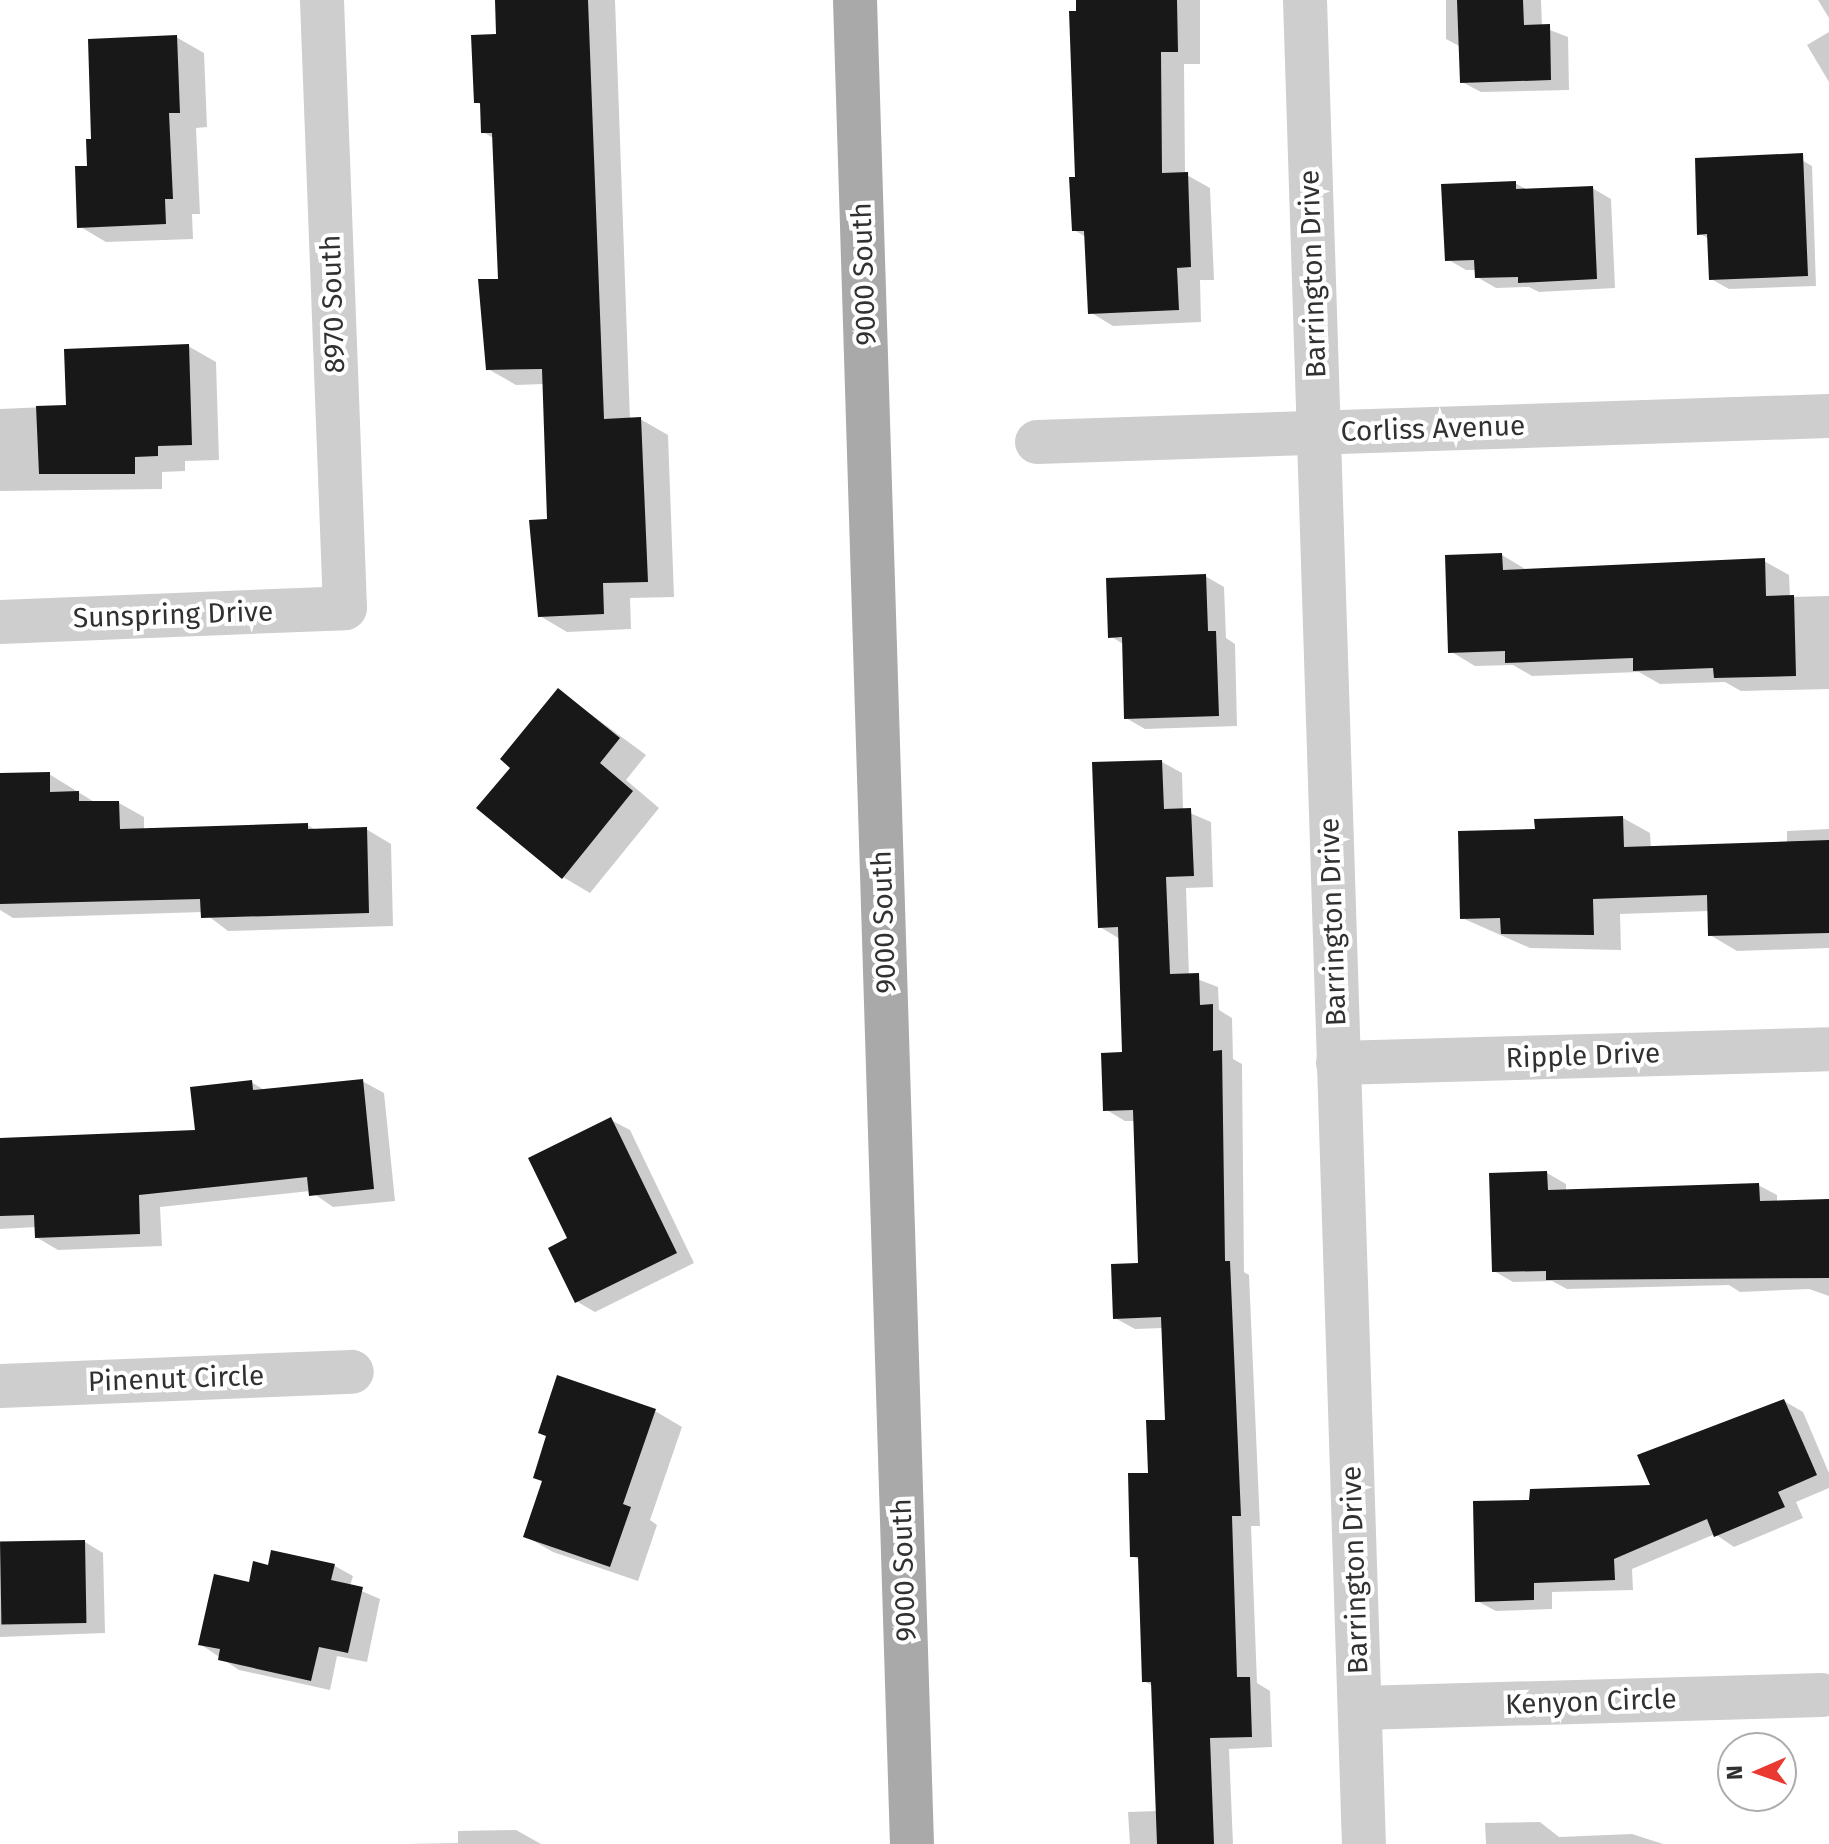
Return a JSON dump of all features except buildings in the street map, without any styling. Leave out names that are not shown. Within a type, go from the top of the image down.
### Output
[{"type":"main road","name":"9000 South","points":[[855,0],[912,1844]]},
{"type":"street","name":"8970 South","points":[[322,0],[345,608]]},
{"type":"street","name":"Barrington Drive","points":[[1305,0],[1364,1844]]},
{"type":"street","name":"Corliss Avenue","points":[[1037,442],[1829,416]]},
{"type":"street","name":"Sunspring Drive","points":[[0,622],[345,608]]},
{"type":"street","name":"Ripple Drive","points":[[1338,1063],[1829,1049]]},
{"type":"street","name":"Pinenut Circle","points":[[0,1386],[352,1372]]},
{"type":"street","name":"Kenyon Circle","points":[[1360,1708],[1822,1695]]}]
